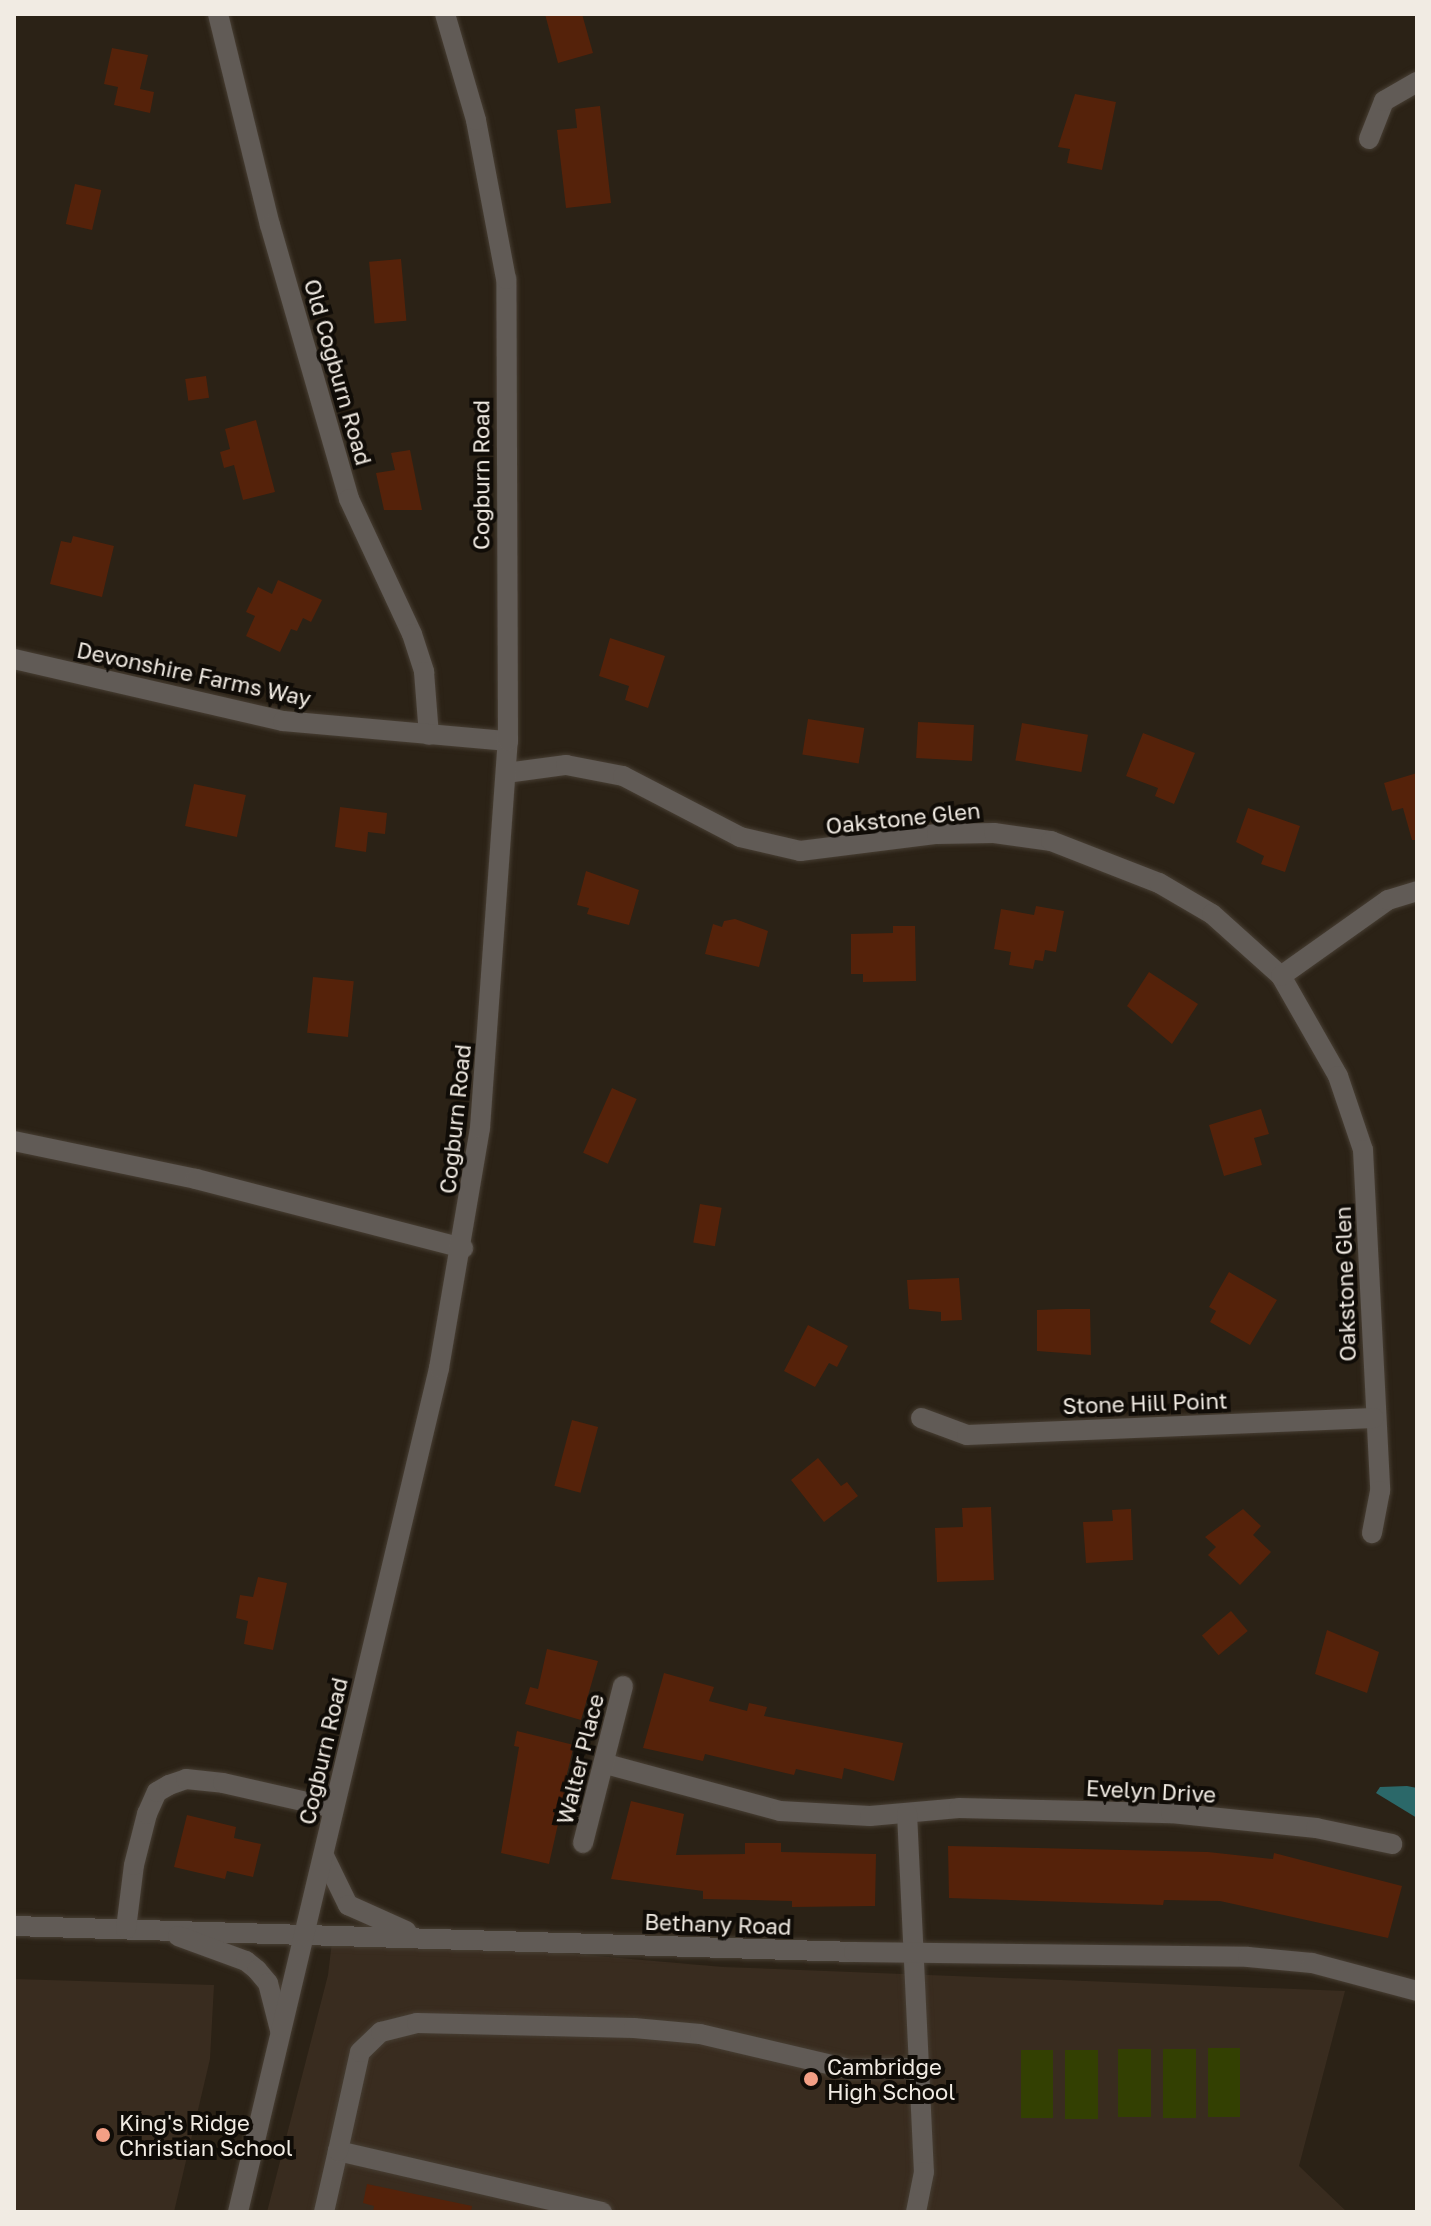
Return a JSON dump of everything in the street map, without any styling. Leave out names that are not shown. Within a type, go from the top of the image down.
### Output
[{"type":"street","name":"Old Cogburn Road","points":[[218,14],[270,225],[349,499],[412,634],[424,672],[429,735]]},
{"type":"street","name":"Cogburn Road","points":[[238,2212],[306,1934],[463,1248],[490,1020],[508,741],[506,279],[476,120],[445,14]]},
{"type":"street","points":[[1369,139],[1384,101],[1417,82]]},
{"type":"street","name":"Devonshire Farms Way","points":[[14,659],[283,721],[508,741]]},
{"type":"street","name":"Oakstone Glen","points":[[506,773],[566,765],[623,776],[740,837],[800,851],[937,834],[994,833],[1051,841],[1184,897],[1212,914],[1281,976],[1338,1076],[1363,1150],[1380,1491],[1372,1533]]},
{"type":"street","points":[[1281,976],[1388,900],[1417,891]]},
{"type":"street","points":[[14,1141],[196,1179],[463,1248]]},
{"type":"street","name":"Stone Hill Point","points":[[921,1418],[967,1435],[1374,1418]]},
{"type":"street","name":"Walter Place","points":[[583,1843],[606,1764],[623,1686]]},
{"type":"street","name":"Evelyn Drive","points":[[606,1764],[780,1811],[870,1816],[959,1808],[1171,1813],[1316,1828],[1392,1844]]},
{"type":"street","points":[[126,1929],[134,1865],[147,1814],[157,1792],[186,1779],[223,1783],[333,1808]]},
{"type":"street","points":[[907,1813],[924,2172],[916,2212]]},
{"type":"street","points":[[324,1856],[341,1895],[355,1911],[425,1938]]},
{"type":"street","name":"Bethany Road","points":[[14,1926],[912,1953],[1248,1957],[1312,1963],[1417,1991]]},
{"type":"street","points":[[163,1930],[246,1961],[257,1970],[268,1983],[281,2035]]},
{"type":"street","points":[[324,2212],[360,2052],[381,2032],[417,2023],[674,2032],[849,2069],[919,2068]]},
{"type":"street","points":[[338,2151],[602,2212]]},
{"type":"shaded area","name":"Cambridge High School","points":[[333,1933],[723,1967],[1345,1991],[1299,2166],[1347,2212],[267,2212],[328,1975]]},
{"type":"shaded area","name":"King's Ridge Christian School","points":[[14,1979],[214,1985],[210,2059],[174,2212],[14,2212]]},
{"type":"green space","points":[[1208,2048],[1240,2048],[1240,2117],[1208,2117]]},
{"type":"green space","points":[[1118,2049],[1151,2049],[1151,2117],[1118,2117]]},
{"type":"green space","points":[[1163,2049],[1196,2049],[1196,2118],[1163,2118]]},
{"type":"green space","points":[[1021,2050],[1053,2050],[1053,2118],[1021,2118]]},
{"type":"green space","points":[[1065,2050],[1098,2050],[1098,2119],[1065,2119]]},
{"type":"water","points":[[1380,1787],[1417,1788],[1417,1818],[1376,1793]]},
{"type":"building","points":[[545,14],[582,14],[593,53],[558,63]]},
{"type":"building","points":[[112,48],[148,55],[140,89],[154,92],[150,113],[114,105],[118,87],[104,84]]},
{"type":"building","points":[[1075,94],[1116,102],[1102,170],[1067,163],[1070,149],[1058,147]]},
{"type":"building","points":[[600,106],[611,203],[566,208],[557,130],[577,128],[575,109]]},
{"type":"building","points":[[75,184],[101,190],[92,230],[66,224]]},
{"type":"building","points":[[401,259],[406,321],[375,324],[369,262]]},
{"type":"building","points":[[206,376],[209,398],[188,401],[185,379]]},
{"type":"building","points":[[256,420],[275,492],[243,500],[234,465],[224,468],[220,452],[230,449],[225,429]]},
{"type":"building","points":[[410,450],[422,510],[384,510],[376,473],[395,470],[391,453]]},
{"type":"building","points":[[73,536],[114,546],[102,597],[50,584],[61,541],[71,543]]},
{"type":"building","points":[[278,580],[322,600],[311,622],[303,618],[297,631],[291,629],[280,652],[246,636],[255,616],[246,612],[258,587],[272,594]]},
{"type":"building","points":[[610,638],[665,656],[648,708],[625,700],[629,686],[599,676]]},
{"type":"building","points":[[808,719],[864,728],[859,763],[802,755]]},
{"type":"building","points":[[918,722],[974,725],[972,761],[916,758]]},
{"type":"building","points":[[1022,723],[1088,735],[1081,772],[1015,760]]},
{"type":"building","points":[[1143,733],[1195,753],[1174,804],[1155,796],[1158,788],[1126,776]]},
{"type":"building","points":[[1417,773],[1417,840],[1412,840],[1403,808],[1392,811],[1384,783]]},
{"type":"building","points":[[194,784],[246,795],[237,837],[185,826]]},
{"type":"building","points":[[340,807],[387,813],[385,834],[368,832],[366,852],[335,847]]},
{"type":"building","points":[[1248,808],[1300,826],[1285,872],[1261,864],[1264,856],[1236,842]]},
{"type":"building","points":[[586,871],[639,890],[629,925],[587,914],[589,908],[577,905]]},
{"type":"building","points":[[1036,906],[1064,911],[1056,952],[1045,950],[1043,961],[1035,960],[1033,969],[1009,965],[1011,952],[994,949],[1001,909],[1034,915]]},
{"type":"building","points":[[735,919],[768,931],[759,967],[705,954],[713,924],[722,927],[724,921]]},
{"type":"building","points":[[893,926],[915,926],[916,981],[863,982],[863,974],[851,974],[851,934],[893,933]]},
{"type":"building","points":[[1149,972],[1198,1004],[1172,1044],[1127,1006]]},
{"type":"building","points":[[313,977],[354,981],[348,1037],[307,1033]]},
{"type":"building","points":[[612,1088],[637,1099],[608,1164],[583,1153]]},
{"type":"building","points":[[1261,1109],[1269,1134],[1254,1138],[1262,1165],[1224,1176],[1209,1125]]},
{"type":"building","points":[[700,1204],[722,1208],[715,1246],[693,1242]]},
{"type":"building","points":[[1229,1272],[1277,1300],[1250,1345],[1210,1322],[1216,1311],[1209,1307]]},
{"type":"building","points":[[959,1278],[962,1320],[941,1321],[941,1312],[909,1309],[907,1280]]},
{"type":"building","points":[[1090,1309],[1091,1355],[1037,1351],[1037,1310]]},
{"type":"building","points":[[808,1325],[848,1346],[837,1367],[829,1363],[815,1387],[784,1371]]},
{"type":"building","points":[[572,1420],[598,1427],[580,1493],[554,1486]]},
{"type":"building","points":[[818,1458],[841,1486],[847,1482],[858,1496],[824,1522],[791,1480]]},
{"type":"building","points":[[991,1507],[994,1580],[937,1582],[935,1528],[963,1527],[962,1508]]},
{"type":"building","points":[[1131,1509],[1133,1560],[1086,1563],[1083,1522],[1113,1521],[1112,1510]]},
{"type":"building","points":[[1243,1509],[1261,1526],[1253,1535],[1271,1552],[1240,1585],[1208,1555],[1216,1547],[1205,1537]]},
{"type":"building","points":[[258,1577],[287,1583],[273,1650],[244,1644],[248,1621],[236,1618],[240,1595],[253,1597]]},
{"type":"building","points":[[1231,1611],[1248,1631],[1219,1655],[1202,1635]]},
{"type":"building","points":[[1327,1630],[1379,1652],[1367,1693],[1315,1674]]},
{"type":"building","points":[[547,1649],[598,1661],[581,1720],[525,1704],[530,1687],[538,1689]]},
{"type":"building","points":[[664,1673],[714,1687],[709,1701],[747,1711],[749,1703],[767,1707],[764,1716],[903,1743],[894,1781],[844,1768],[842,1779],[796,1769],[794,1775],[705,1754],[703,1761],[643,1748]]},
{"type":"building","points":[[517,1731],[574,1745],[564,1786],[572,1788],[569,1803],[563,1802],[549,1864],[501,1853],[519,1747],[514,1746]]},
{"type":"building","points":[[631,1801],[684,1814],[676,1855],[745,1854],[745,1843],[781,1843],[781,1852],[876,1854],[875,1906],[792,1907],[792,1901],[703,1899],[703,1891],[611,1879]]},
{"type":"building","points":[[187,1815],[236,1827],[234,1838],[261,1844],[253,1877],[227,1871],[225,1879],[174,1867]]},
{"type":"building","points":[[948,1846],[1208,1852],[1273,1859],[1274,1853],[1402,1886],[1388,1938],[1220,1901],[1164,1900],[1163,1905],[949,1898]]},
{"type":"building","points":[[367,2184],[472,2206],[471,2212],[373,2212],[374,2206],[363,2203]]},
{"type":"place","name":"Cambridge High School","points":[[811,2079]]},
{"type":"place","name":"King's Ridge Christian School","points":[[103,2135]]}]
